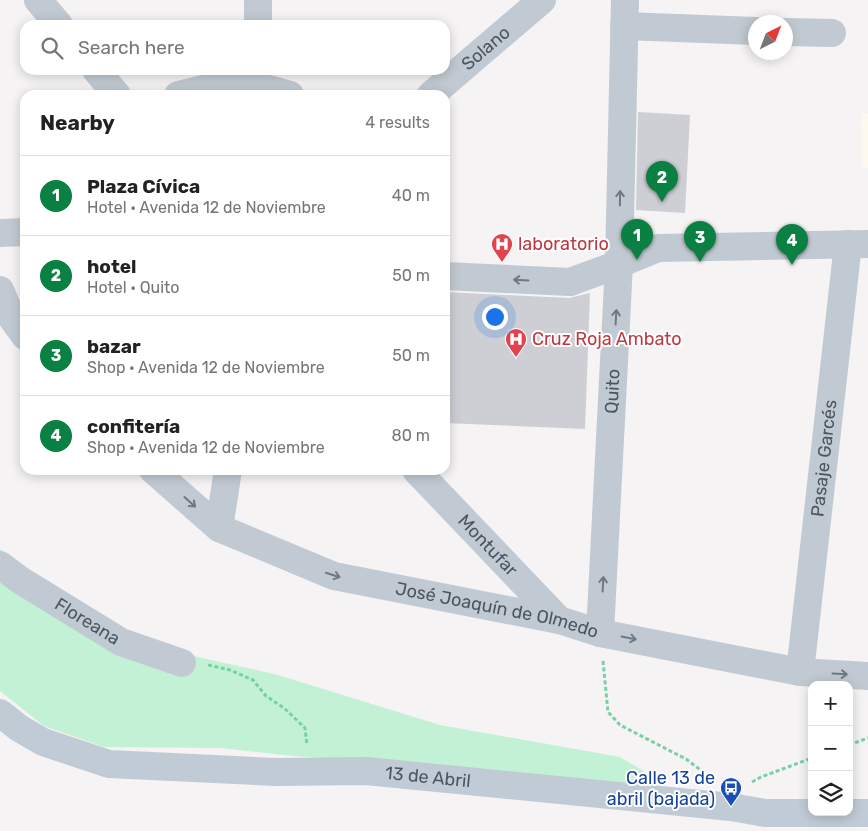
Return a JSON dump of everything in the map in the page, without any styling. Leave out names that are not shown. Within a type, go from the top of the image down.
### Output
[{"type":"street","points":[[38,0],[55,20]]},
{"type":"street","points":[[258,0],[258,20]]},
{"type":"street","name":"Solano","points":[[437,90],[542,0]]},
{"type":"street","points":[[625,13],[748,30]]},
{"type":"street","name":"Quito","points":[[600,633],[619,264],[625,13]]},
{"type":"street","points":[[793,32],[832,33]]},
{"type":"street","points":[[100,75],[112,90]]},
{"type":"street","points":[[198,90],[258,78],[281,90]]},
{"type":"street","points":[[0,233],[20,232]]},
{"type":"street","points":[[450,276],[570,282],[658,248],[858,244]]},
{"type":"street","name":"Pasaje Garcés","points":[[800,672],[858,244]]},
{"type":"street","points":[[0,290],[12,318],[20,329]]},
{"type":"street","name":"José Joaquín de Olmedo","points":[[159,475],[218,528],[334,576],[559,620],[600,633],[800,672],[868,676]]},
{"type":"street","points":[[218,528],[227,475]]},
{"type":"street","name":"Montufar","points":[[421,475],[559,620]]},
{"type":"street","name":"Floreana","points":[[0,565],[20,580],[121,642],[182,662]]},
{"type":"street","name":"13 de Abril","points":[[0,713],[19,728],[43,742],[109,764],[256,771],[366,772],[731,806],[766,813],[868,813]]},
{"type":"path","points":[[600,633],[608,712],[620,725],[686,759],[711,778],[723,791],[731,806],[748,784],[761,777],[808,759]]},
{"type":"path","points":[[182,662],[204,664],[230,670],[253,680],[266,696],[284,708],[304,728],[310,771]]},
{"type":"path","points":[[853,744],[868,738]]},
{"type":"shaded area","points":[[861,113],[868,113],[868,168],[862,168]]},
{"type":"green space","points":[[0,549],[76,606],[149,646],[278,675],[440,725],[620,757],[667,785],[597,791],[370,761],[293,756],[220,748],[104,747],[44,726],[0,691]]},
{"type":"building","points":[[638,112],[690,115],[685,213],[636,210]]},
{"type":"building","name":"Cruz Roja Ambato","points":[[450,292],[569,298],[590,293],[585,429],[450,423]]},
{"type":"place","name":"hotel","points":[[662,202]]},
{"type":"place","name":"Plaza Cívica","points":[[637,260]]},
{"type":"place","name":"bazar","points":[[700,262]]},
{"type":"place","name":"laboratorio","points":[[502,263]]},
{"type":"place","name":"confitería","points":[[792,265]]},
{"type":"place","name":"Cruz Roja Ambato","points":[[516,358]]},
{"type":"place","name":"Calle 13 de abril (bajada)","points":[[731,807]]}]
